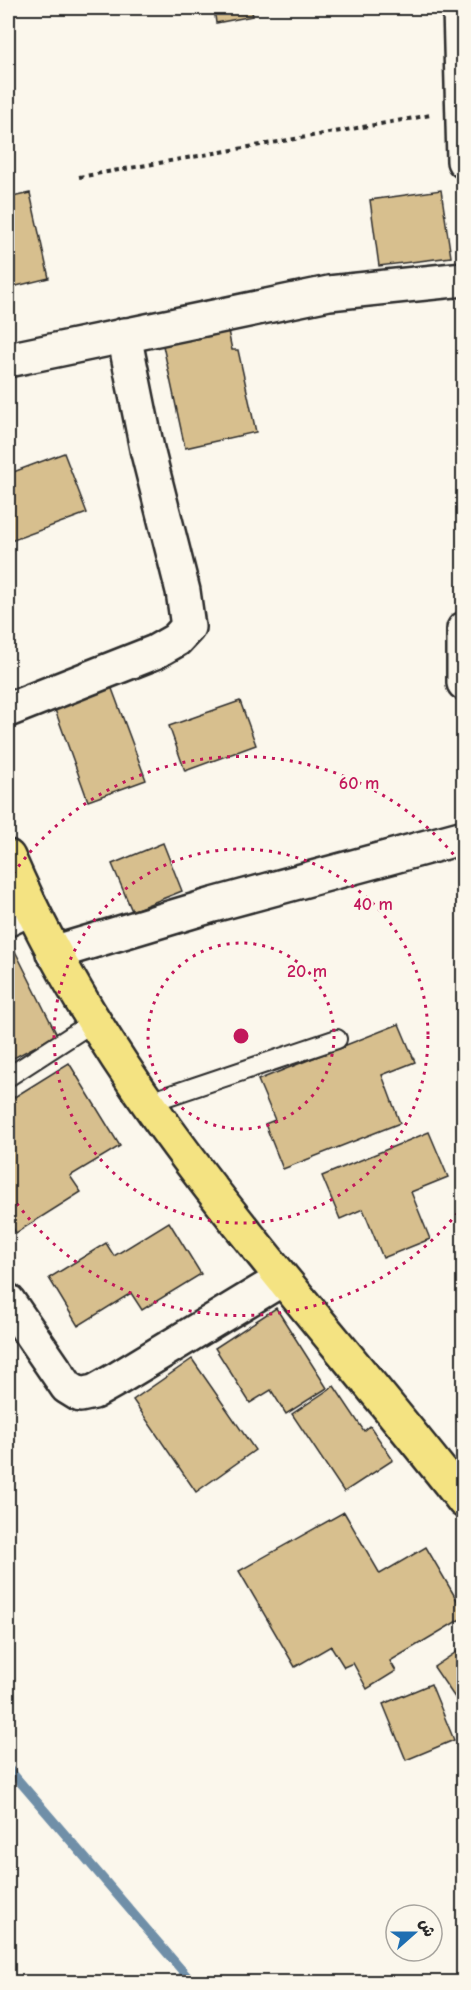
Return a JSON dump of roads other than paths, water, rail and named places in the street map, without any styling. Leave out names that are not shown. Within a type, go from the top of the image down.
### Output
[{"type":"main road","points":[[8,857],[19,914],[53,953],[93,1022],[147,1103],[282,1279],[464,1501]]},
{"type":"street","points":[[460,8],[464,161]]},
{"type":"street","points":[[8,360],[329,293],[464,279]]},
{"type":"street","points":[[8,710],[155,652],[176,640],[188,627],[183,591],[147,449],[124,335]]},
{"type":"street","points":[[464,629],[464,683]]},
{"type":"street","points":[[53,953],[258,892],[464,837]]},
{"type":"street","points":[[8,1301],[67,1388],[80,1395],[94,1392],[117,1379],[282,1279]]},
{"type":"lane","points":[[8,1077],[93,1022]]},
{"type":"lane","points":[[147,1103],[337,1039]]},
{"type":"waterway","points":[[8,1768],[192,1982]]}]
